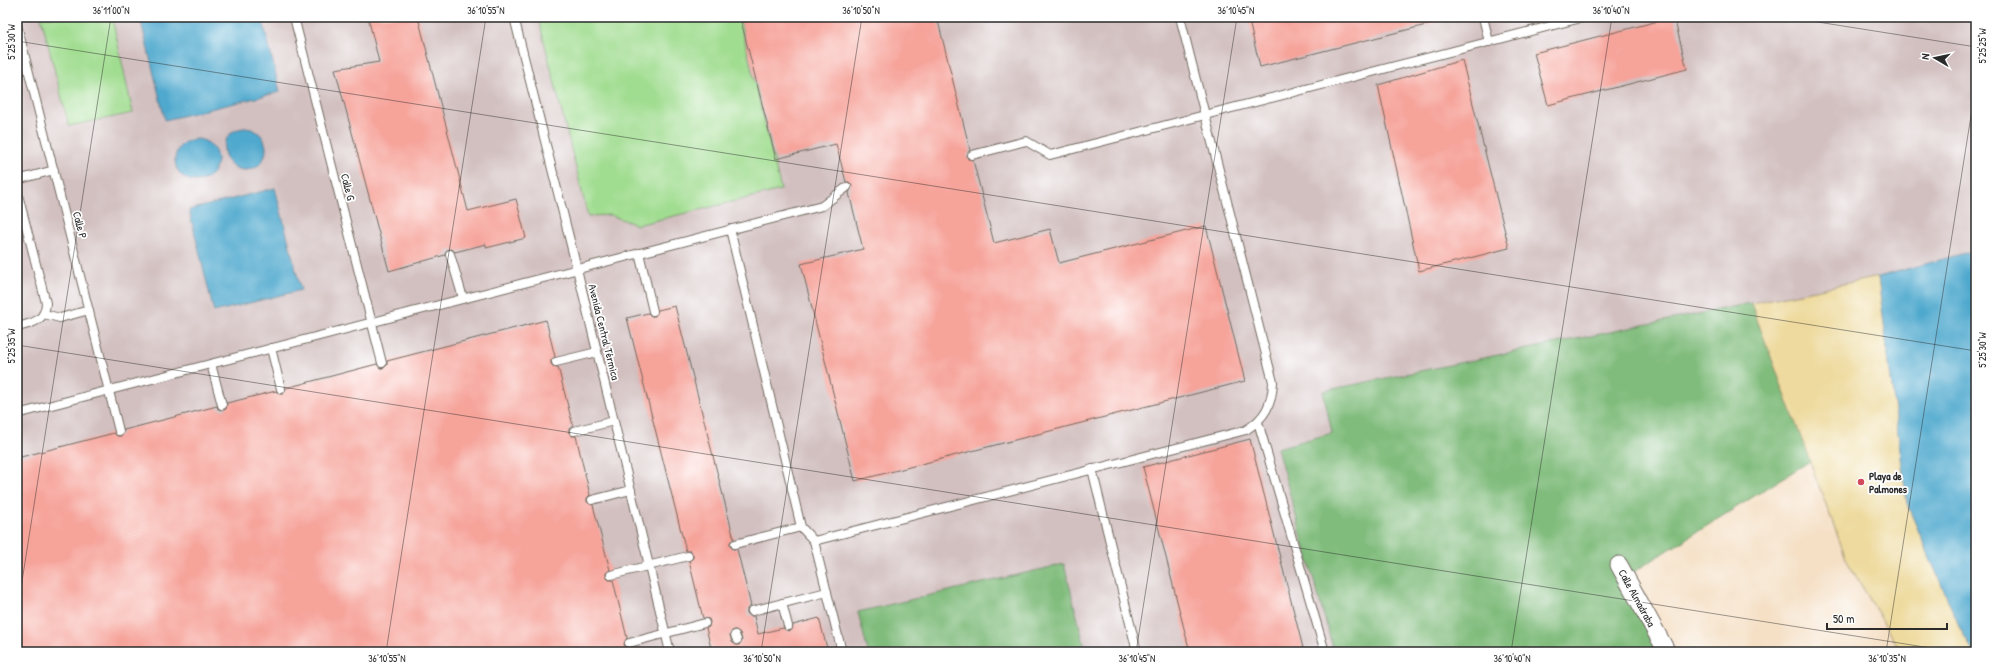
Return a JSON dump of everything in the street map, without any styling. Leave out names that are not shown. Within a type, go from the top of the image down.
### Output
[{"type":"street","name":"Calle Almadraba","points":[[1620,566],[1667,652]]},
{"type":"lane","name":"Calle G","points":[[294,17],[382,363]]},
{"type":"lane","name":"Avenida Central Térmica","points":[[514,17],[670,652]]},
{"type":"lane","points":[[814,541],[1246,430],[1258,422],[1268,411],[1273,397],[1273,382],[1180,17]]},
{"type":"lane","points":[[1483,17],[1489,42]]},
{"type":"lane","points":[[972,155],[1026,141],[1050,155],[1585,17]]},
{"type":"lane","name":"Calle P","points":[[17,25],[119,431]]},
{"type":"lane","points":[[17,180],[54,170]]},
{"type":"lane","points":[[17,414],[822,206],[847,187]]},
{"type":"lane","points":[[17,192],[46,304],[44,314],[36,322],[17,327]]},
{"type":"lane","points":[[730,229],[801,527],[814,541],[842,652]]},
{"type":"lane","points":[[638,253],[653,311]]},
{"type":"lane","points":[[450,254],[463,298]]},
{"type":"lane","points":[[44,314],[60,318],[89,310]]},
{"type":"lane","points":[[271,348],[281,389]]},
{"type":"lane","points":[[556,362],[597,352]]},
{"type":"lane","points":[[211,364],[222,405]]},
{"type":"lane","points":[[574,432],[614,421]]},
{"type":"lane","points":[[1258,422],[1325,652]]},
{"type":"lane","points":[[1092,470],[1137,652]]},
{"type":"lane","points":[[592,500],[631,490]]},
{"type":"lane","points":[[735,544],[801,527]]},
{"type":"lane","points":[[611,574],[688,556]]},
{"type":"lane","points":[[752,611],[827,592]]},
{"type":"lane","points":[[782,603],[788,626]]},
{"type":"lane","points":[[629,642],[705,623]]},
{"type":"shaded area","points":[[17,17],[1976,17],[1976,250],[1878,277],[1833,287],[1323,391],[1332,433],[1277,448],[1334,652],[17,652]]},
{"type":"green space","points":[[41,17],[112,17],[133,113],[69,126]]},
{"type":"green space","points":[[538,17],[739,17],[781,190],[637,225],[610,215],[588,216]]},
{"type":"green space","points":[[1751,303],[1810,461],[1632,573],[1673,652],[1334,652],[1277,448],[1332,433],[1323,391]]},
{"type":"green space","points":[[1064,564],[1086,652],[868,652],[858,612]]},
{"type":"sand","name":"Playa de Palmones","points":[[1878,277],[1907,504],[1960,628],[1973,652],[1901,652],[1847,561],[1751,303]]},
{"type":"water","points":[[140,17],[262,17],[280,92],[165,120]]},
{"type":"water","points":[[241,128],[249,128],[257,131],[263,137],[266,149],[263,161],[257,167],[249,170],[241,170],[233,167],[227,161],[224,153],[224,145],[227,137],[233,131]]},
{"type":"water","points":[[192,139],[200,139],[208,142],[214,148],[217,160],[214,172],[208,178],[200,181],[192,181],[184,178],[178,172],[175,164],[175,156],[178,148],[184,142]]},
{"type":"water","points":[[275,188],[301,290],[214,312],[189,210]]},
{"type":"water","points":[[1976,250],[1976,652],[1973,652],[1960,628],[1907,504],[1878,277]]},
{"type":"building","points":[[368,17],[418,17],[468,211],[516,199],[526,238],[486,248],[486,244],[455,252],[449,249],[446,251],[445,255],[389,271],[335,69],[379,62]]},
{"type":"building","points":[[740,17],[937,17],[970,150],[967,156],[968,159],[973,160],[994,243],[1050,229],[1059,263],[1206,226],[1245,381],[855,481],[801,264],[863,249],[849,193],[852,186],[849,182],[846,182],[836,144],[776,159]]},
{"type":"building","points":[[1248,17],[1437,17],[1438,22],[1260,67]]},
{"type":"building","points":[[1674,17],[1687,69],[1548,105],[1534,53]]},
{"type":"building","points":[[1462,60],[1509,248],[1419,271],[1378,85]]},
{"type":"building","points":[[675,306],[734,539],[730,542],[730,546],[733,549],[737,549],[751,606],[747,609],[747,613],[750,616],[754,616],[758,634],[783,628],[789,631],[792,630],[793,625],[819,618],[828,652],[712,652],[706,628],[709,627],[710,622],[709,619],[703,618],[689,561],[693,558],[693,554],[690,551],[686,551],[627,318],[648,313],[651,316],[655,316],[658,310]],"holes":[[[733,630],[740,633],[742,640],[739,645],[732,642],[730,635]]]},
{"type":"building","points":[[546,320],[555,357],[551,360],[551,364],[554,367],[558,367],[573,426],[569,429],[569,433],[572,436],[576,436],[590,495],[587,498],[587,502],[593,505],[610,570],[606,573],[606,577],[609,580],[613,580],[627,638],[624,644],[625,647],[630,648],[631,652],[17,652],[17,458],[114,433],[117,436],[121,436],[124,430],[217,406],[218,409],[223,410],[226,409],[227,403],[276,391],[279,394],[283,394],[286,388],[377,364],[380,368],[384,368],[387,365],[387,361]]},
{"type":"building","points":[[1250,439],[1304,652],[1190,652],[1143,467]]},
{"type":"place","name":"Playa de Palmones","points":[[1861,482]]}]
